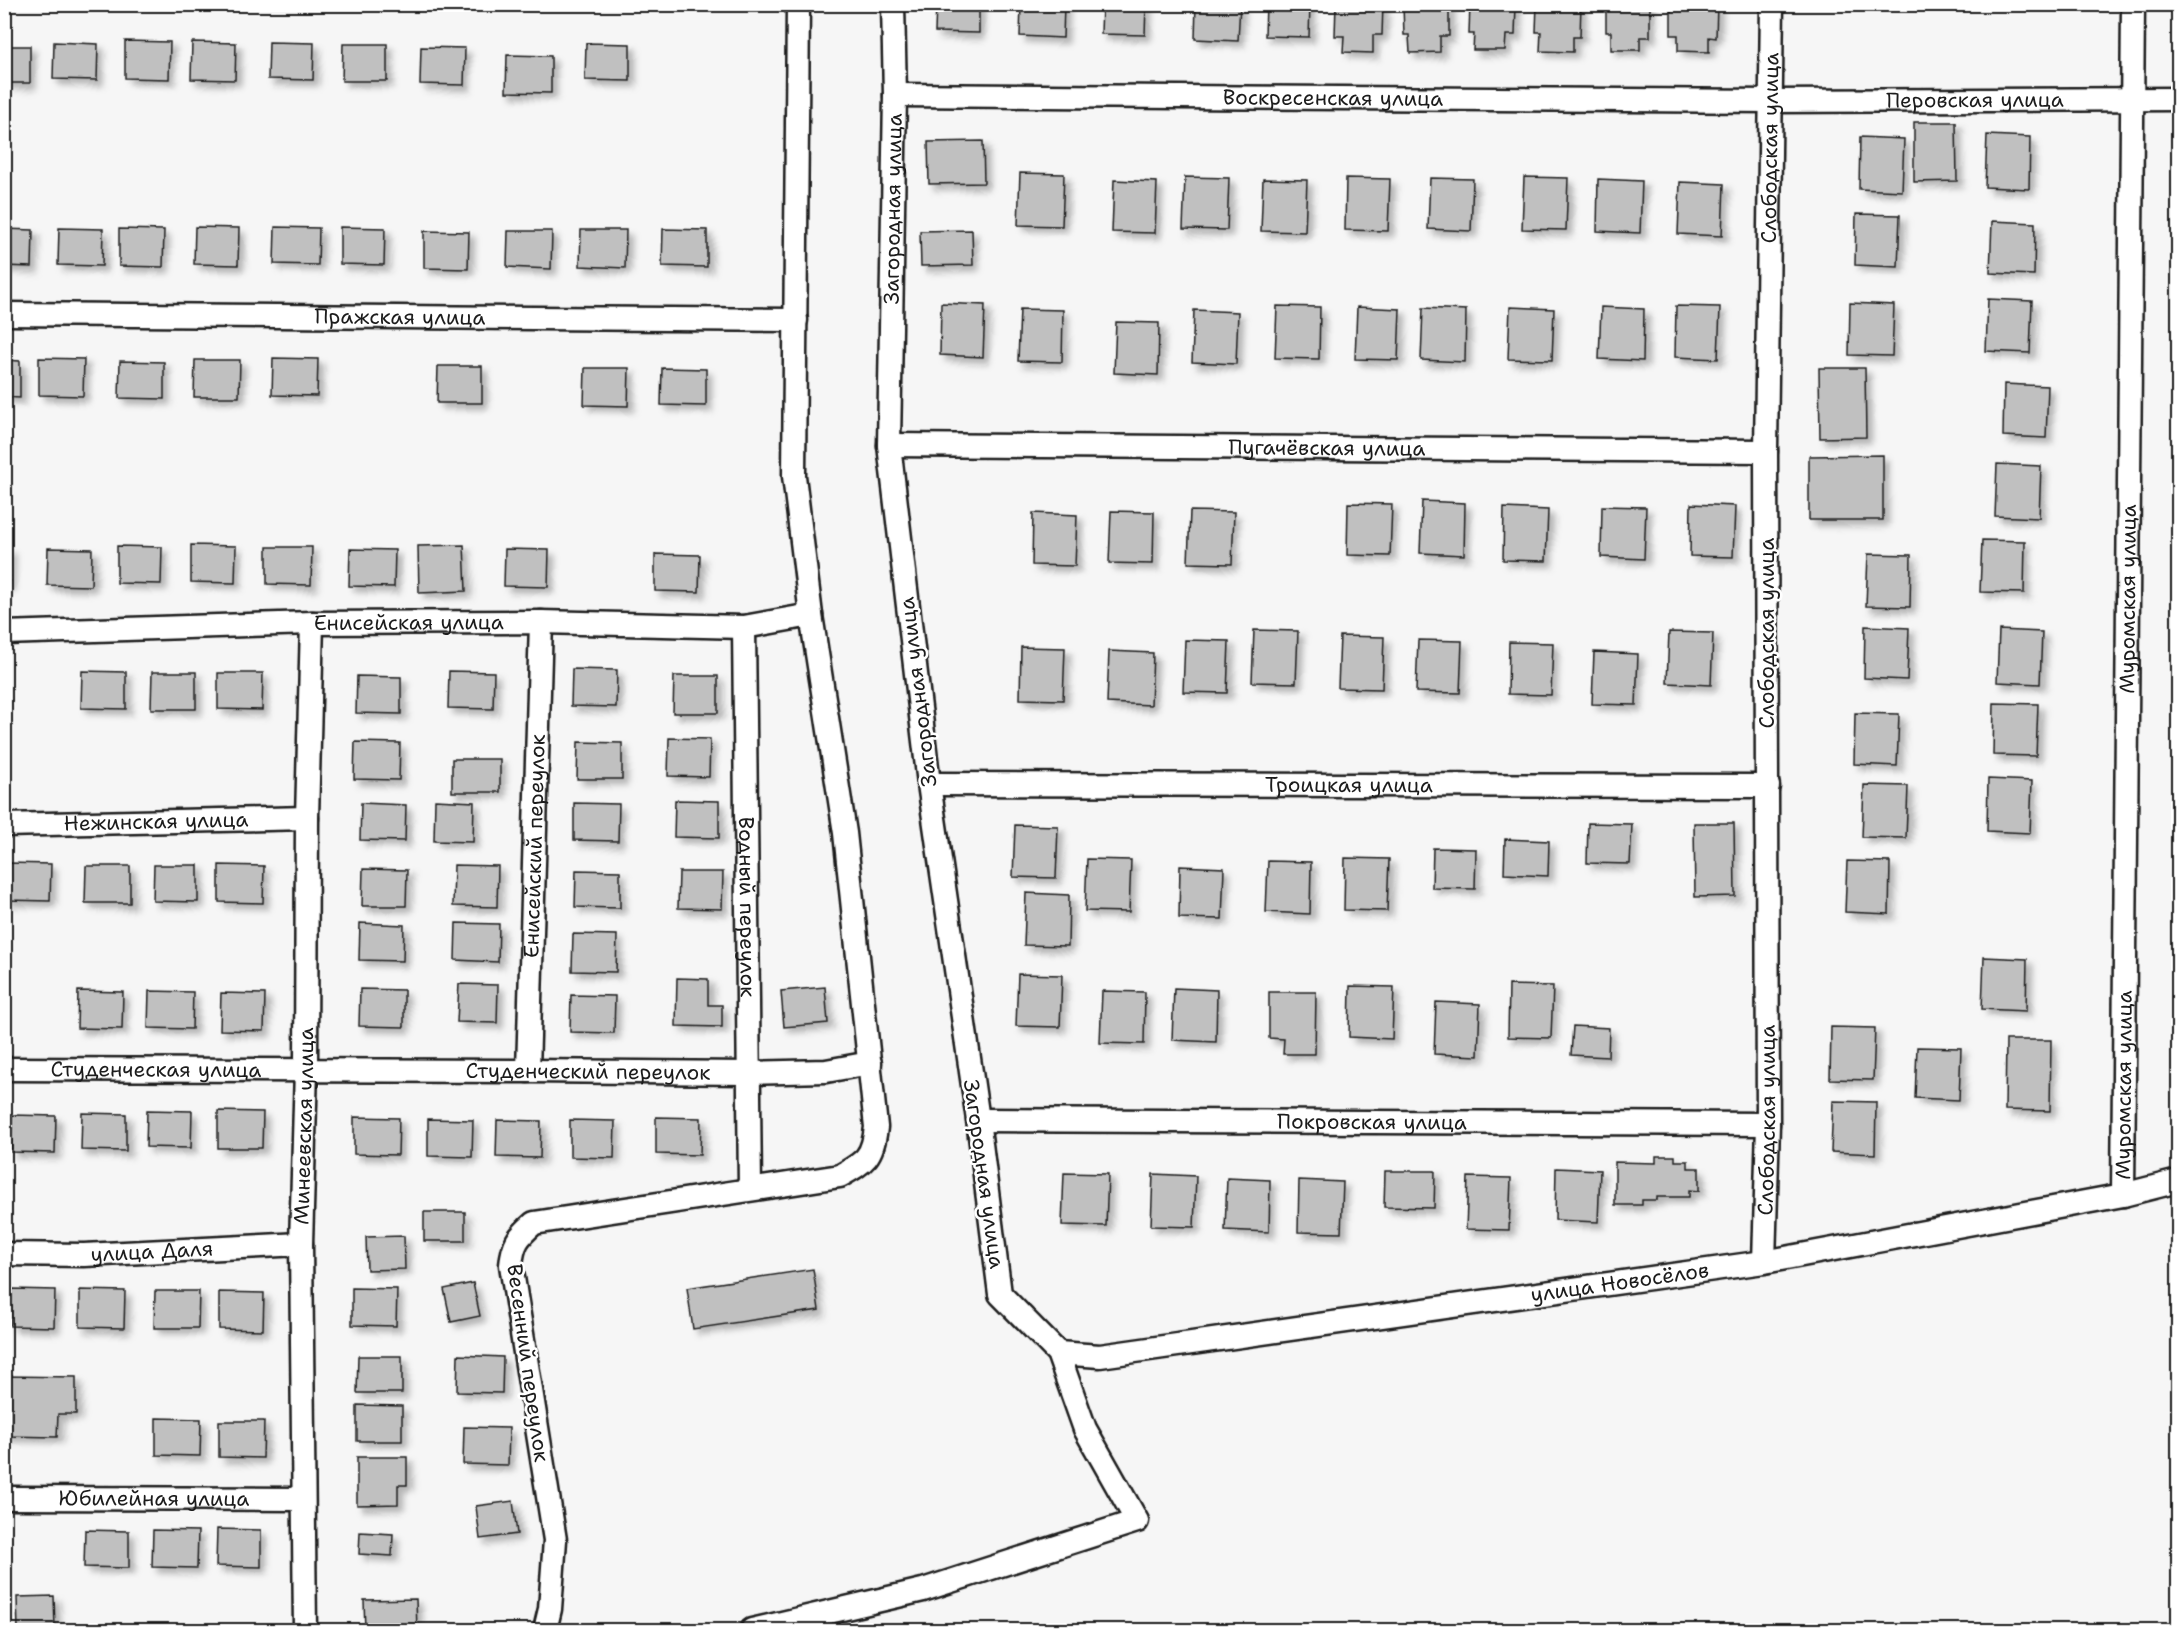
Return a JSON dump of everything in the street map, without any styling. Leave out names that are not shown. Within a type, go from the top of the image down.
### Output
[{"type":"street","points":[[798,4],[794,477],[811,615],[845,833],[870,1063]]},
{"type":"street","name":"Загородная улица","points":[[893,4],[895,95],[889,445],[929,784],[978,1120],[1000,1294],[1058,1353]]},
{"type":"street","name":"Слободская улица","points":[[1764,1263],[1768,1124],[1766,451],[1772,4]]},
{"type":"street","name":"Муромская улица","points":[[2123,1195],[2133,4]]},
{"type":"street","name":"Воскресенская улица","points":[[895,95],[1772,101]]},
{"type":"street","name":"Перовская улица","points":[[1772,101],[2178,99]]},
{"type":"street","name":"Пражская улица","points":[[4,314],[796,320]]},
{"type":"street","name":"Пугачёвская улица","points":[[889,445],[1766,451]]},
{"type":"street","name":"Енисейская улица","points":[[4,633],[312,623],[541,622],[744,627],[811,615]]},
{"type":"street","name":"Енисейский переулок","points":[[528,1071],[541,622]]},
{"type":"street","name":"Минеевская улица","points":[[305,1630],[301,1244],[306,1069],[307,818],[312,623]]},
{"type":"street","name":"Водный переулок","points":[[744,627],[750,1190]]},
{"type":"street","name":"Троицкая улица","points":[[929,784],[1768,786]]},
{"type":"street","name":"Нежинская улица","points":[[4,825],[307,818]]},
{"type":"street","name":"Студенческий переулок","points":[[306,1069],[748,1073],[826,1071],[870,1063]]},
{"type":"street","name":"Весенний переулок","points":[[545,1630],[550,1609],[555,1540],[511,1265],[513,1250],[518,1238],[534,1222],[840,1176],[864,1162],[874,1145],[876,1127],[870,1063]]},
{"type":"street","name":"Студенческая улица","points":[[4,1069],[306,1069]]},
{"type":"street","name":"Покровская улица","points":[[978,1120],[1768,1124]]},
{"type":"street","name":"улица Новосёлов","points":[[1058,1353],[1100,1356],[1764,1263],[2123,1195],[2178,1181]]},
{"type":"street","name":"улица Даля","points":[[4,1254],[84,1255],[301,1244]]},
{"type":"street","points":[[752,1630],[923,1590],[1137,1521],[1085,1429],[1058,1353]]},
{"type":"street","name":"Юбилейная улица","points":[[4,1498],[302,1499]]},
{"type":"building","points":[[936,4],[979,4],[979,33],[935,32]]},
{"type":"building","points":[[1021,4],[1064,4],[1063,38],[1020,36]]},
{"type":"building","points":[[1102,4],[1146,4],[1145,35],[1101,34]]},
{"type":"building","points":[[1196,4],[1240,4],[1238,41],[1195,39]]},
{"type":"building","points":[[1266,4],[1310,4],[1309,37],[1265,36]]},
{"type":"building","points":[[1336,4],[1383,4],[1382,35],[1373,35],[1373,53],[1343,52],[1344,36],[1335,36]]},
{"type":"building","points":[[1403,4],[1449,4],[1449,36],[1440,36],[1440,52],[1410,53],[1409,35],[1404,35]]},
{"type":"building","points":[[1470,4],[1516,4],[1515,35],[1506,35],[1505,50],[1473,50],[1474,34],[1469,34]]},
{"type":"building","points":[[1537,4],[1581,4],[1580,37],[1573,37],[1573,52],[1540,51],[1541,32],[1536,32]]},
{"type":"building","points":[[1606,4],[1650,4],[1650,37],[1640,37],[1640,50],[1611,50],[1611,32],[1606,32]]},
{"type":"building","points":[[1671,4],[1717,4],[1716,38],[1709,37],[1709,52],[1678,51],[1678,35],[1671,35]]},
{"type":"building","points":[[125,41],[170,42],[169,79],[125,78]]},
{"type":"building","points":[[54,42],[98,44],[97,80],[53,79]]},
{"type":"building","points":[[192,42],[236,43],[235,80],[191,79]]},
{"type":"building","points":[[269,42],[314,43],[313,80],[268,79]]},
{"type":"building","points":[[586,43],[630,44],[630,81],[585,80]]},
{"type":"building","points":[[343,44],[387,44],[387,81],[342,81]]},
{"type":"building","points":[[4,46],[30,46],[30,83],[4,83]]},
{"type":"building","points":[[421,47],[465,48],[464,85],[420,84]]},
{"type":"building","points":[[507,55],[551,56],[551,93],[506,92]]},
{"type":"building","points":[[1914,122],[1956,122],[1957,181],[1914,182]]},
{"type":"building","points":[[1987,135],[2030,137],[2029,189],[1985,187]]},
{"type":"building","points":[[1860,137],[1904,139],[1902,191],[1859,189]]},
{"type":"building","points":[[983,141],[984,183],[929,184],[928,142]]},
{"type":"building","points":[[1020,173],[1064,174],[1062,226],[1018,225]]},
{"type":"building","points":[[1185,177],[1229,178],[1227,230],[1183,229]]},
{"type":"building","points":[[1524,177],[1568,178],[1566,230],[1522,229]]},
{"type":"building","points":[[1346,178],[1390,179],[1388,231],[1345,230]]},
{"type":"building","points":[[1430,178],[1473,179],[1471,231],[1428,229]]},
{"type":"building","points":[[1263,179],[1307,180],[1305,232],[1261,231]]},
{"type":"building","points":[[1598,179],[1642,181],[1640,233],[1597,231]]},
{"type":"building","points":[[1114,180],[1157,182],[1155,233],[1112,232]]},
{"type":"building","points":[[1680,182],[1724,184],[1722,236],[1678,234]]},
{"type":"building","points":[[1856,214],[1900,215],[1898,267],[1855,265]]},
{"type":"building","points":[[1992,221],[2035,223],[2034,275],[1990,273]]},
{"type":"building","points":[[195,227],[239,228],[238,265],[194,264]]},
{"type":"building","points":[[275,227],[319,228],[318,265],[274,264]]},
{"type":"building","points":[[340,227],[385,228],[384,265],[340,264]]},
{"type":"building","points":[[59,228],[103,229],[102,266],[58,265]]},
{"type":"building","points":[[4,229],[33,230],[32,267],[4,266]]},
{"type":"building","points":[[119,229],[164,230],[163,267],[119,266]]},
{"type":"building","points":[[663,229],[707,230],[707,267],[662,266]]},
{"type":"building","points":[[581,230],[626,230],[625,268],[580,266]]},
{"type":"building","points":[[972,230],[973,265],[921,266],[920,231]]},
{"type":"building","points":[[424,231],[469,232],[468,269],[424,268]]},
{"type":"building","points":[[508,231],[552,231],[551,269],[507,267]]},
{"type":"building","points":[[1988,299],[2032,301],[2030,353],[1986,351]]},
{"type":"building","points":[[941,303],[985,305],[983,357],[940,355]]},
{"type":"building","points":[[1850,303],[1894,305],[1892,356],[1849,355]]},
{"type":"building","points":[[1277,306],[1320,307],[1319,359],[1275,358]]},
{"type":"building","points":[[1676,306],[1720,307],[1718,359],[1675,357]]},
{"type":"building","points":[[1357,307],[1400,309],[1398,360],[1355,359]]},
{"type":"building","points":[[1510,307],[1554,309],[1552,360],[1508,359]]},
{"type":"building","points":[[1601,307],[1644,309],[1643,361],[1599,359]]},
{"type":"building","points":[[1423,308],[1466,310],[1465,362],[1421,360]]},
{"type":"building","points":[[1020,309],[1063,310],[1062,362],[1018,361]]},
{"type":"building","points":[[1194,310],[1238,312],[1236,364],[1192,362]]},
{"type":"building","points":[[1116,322],[1159,323],[1158,375],[1114,373]]},
{"type":"building","points":[[39,358],[84,359],[83,396],[39,395]]},
{"type":"building","points":[[273,358],[318,359],[317,396],[272,395]]},
{"type":"building","points":[[4,360],[20,361],[20,398],[4,397]]},
{"type":"building","points":[[195,360],[240,360],[239,397],[194,397]]},
{"type":"building","points":[[120,361],[164,362],[164,399],[119,398]]},
{"type":"building","points":[[438,366],[482,366],[482,403],[437,403]]},
{"type":"building","points":[[585,368],[629,368],[628,406],[584,405]]},
{"type":"building","points":[[662,368],[706,369],[706,406],[661,405]]},
{"type":"building","points":[[1819,368],[1865,368],[1866,437],[1820,438]]},
{"type":"building","points":[[2004,384],[2048,386],[2046,438],[2003,436]]},
{"type":"building","points":[[1883,455],[1883,520],[1809,520],[1809,456]]},
{"type":"building","points":[[1997,464],[2041,466],[2039,518],[1995,516]]},
{"type":"building","points":[[1422,501],[1465,503],[1464,555],[1420,553]]},
{"type":"building","points":[[1348,503],[1392,504],[1390,556],[1347,555]]},
{"type":"building","points":[[1691,504],[1735,506],[1733,557],[1690,556]]},
{"type":"building","points":[[1602,506],[1646,507],[1644,559],[1601,557]]},
{"type":"building","points":[[1504,508],[1548,510],[1546,561],[1503,560]]},
{"type":"building","points":[[1111,511],[1154,512],[1153,564],[1109,563]]},
{"type":"building","points":[[1190,511],[1234,512],[1232,564],[1188,563]]},
{"type":"building","points":[[1033,513],[1077,515],[1075,566],[1032,565]]},
{"type":"building","points":[[1982,540],[2025,541],[2024,593],[1980,592]]},
{"type":"building","points":[[191,545],[236,546],[235,583],[191,582]]},
{"type":"building","points":[[464,545],[466,591],[419,593],[418,546]]},
{"type":"building","points":[[117,546],[162,547],[161,584],[117,583]]},
{"type":"building","points":[[267,547],[312,547],[311,585],[267,584]]},
{"type":"building","points":[[48,548],[92,549],[91,586],[47,585]]},
{"type":"building","points":[[4,549],[10,549],[9,586],[4,586]]},
{"type":"building","points":[[350,549],[395,550],[394,587],[349,586]]},
{"type":"building","points":[[505,549],[549,550],[548,587],[504,586]]},
{"type":"building","points":[[655,554],[700,555],[699,592],[655,591]]},
{"type":"building","points":[[1868,554],[1911,555],[1910,607],[1866,606]]},
{"type":"building","points":[[1865,626],[1909,628],[1907,680],[1864,678]]},
{"type":"building","points":[[1254,630],[1298,631],[1296,683],[1252,682]]},
{"type":"building","points":[[1999,630],[2042,632],[2040,684],[1997,682]]},
{"type":"building","points":[[1669,632],[1713,633],[1711,685],[1667,683]]},
{"type":"building","points":[[1340,636],[1384,637],[1382,689],[1338,688]]},
{"type":"building","points":[[1185,640],[1229,641],[1227,693],[1183,692]]},
{"type":"building","points":[[1418,640],[1462,641],[1460,693],[1416,692]]},
{"type":"building","points":[[1509,642],[1553,643],[1551,695],[1508,694]]},
{"type":"building","points":[[1021,647],[1065,648],[1063,700],[1020,699]]},
{"type":"building","points":[[1109,651],[1153,653],[1151,705],[1107,703]]},
{"type":"building","points":[[1594,652],[1638,654],[1636,705],[1592,704]]},
{"type":"building","points":[[572,669],[617,670],[616,707],[571,706]]},
{"type":"building","points":[[82,671],[126,672],[126,709],[81,708]]},
{"type":"building","points":[[449,671],[494,672],[493,709],[448,708]]},
{"type":"building","points":[[152,672],[196,672],[196,709],[151,709]]},
{"type":"building","points":[[218,673],[263,673],[262,710],[218,709]]},
{"type":"building","points":[[357,676],[401,677],[401,714],[356,713]]},
{"type":"building","points":[[674,676],[718,676],[718,713],[673,713]]},
{"type":"building","points":[[1994,703],[2038,704],[2036,756],[1993,755]]},
{"type":"building","points":[[1855,713],[1899,714],[1897,766],[1854,764]]},
{"type":"building","points":[[669,738],[710,739],[709,777],[668,776]]},
{"type":"building","points":[[355,742],[400,743],[399,780],[354,779]]},
{"type":"building","points":[[578,742],[622,743],[622,779],[577,779]]},
{"type":"building","points":[[452,759],[500,759],[500,792],[452,792]]},
{"type":"building","points":[[1988,779],[2032,781],[2030,833],[1987,831]]},
{"type":"building","points":[[1864,785],[1908,786],[1906,838],[1862,837]]},
{"type":"building","points":[[435,800],[474,802],[473,842],[434,841]]},
{"type":"building","points":[[675,800],[719,801],[719,838],[674,837]]},
{"type":"building","points":[[361,803],[406,805],[405,841],[360,840]]},
{"type":"building","points":[[574,803],[619,804],[618,841],[574,840]]},
{"type":"building","points":[[1588,823],[1632,824],[1630,864],[1587,863]]},
{"type":"building","points":[[1694,823],[1734,823],[1735,896],[1695,897]]},
{"type":"building","points":[[1015,825],[1058,826],[1056,878],[1013,877]]},
{"type":"building","points":[[1505,839],[1549,841],[1548,876],[1504,874]]},
{"type":"building","points":[[1433,848],[1476,849],[1475,889],[1432,888]]},
{"type":"building","points":[[1345,858],[1389,859],[1387,911],[1344,910]]},
{"type":"building","points":[[1087,859],[1131,860],[1129,912],[1085,911]]},
{"type":"building","points":[[1268,861],[1311,862],[1310,914],[1266,912]]},
{"type":"building","points":[[1847,861],[1890,862],[1889,914],[1845,912]]},
{"type":"building","points":[[7,863],[51,864],[50,901],[6,900]]},
{"type":"building","points":[[154,865],[198,865],[198,902],[153,901]]},
{"type":"building","points":[[219,865],[264,866],[263,903],[219,902]]},
{"type":"building","points":[[454,865],[498,866],[497,907],[453,906]]},
{"type":"building","points":[[86,866],[130,866],[130,903],[85,903]]},
{"type":"building","points":[[1180,866],[1224,868],[1222,919],[1179,918]]},
{"type":"building","points":[[363,869],[407,870],[406,906],[362,906]]},
{"type":"building","points":[[576,870],[620,871],[620,908],[575,907]]},
{"type":"building","points":[[679,872],[723,872],[722,909],[678,908]]},
{"type":"building","points":[[1026,893],[1069,895],[1068,946],[1024,945]]},
{"type":"building","points":[[360,923],[404,925],[403,961],[359,960]]},
{"type":"building","points":[[456,923],[499,924],[498,962],[455,960]]},
{"type":"building","points":[[573,934],[617,935],[616,972],[572,971]]},
{"type":"building","points":[[1984,957],[2027,959],[2026,1011],[1982,1009]]},
{"type":"building","points":[[1018,974],[1062,975],[1060,1027],[1016,1026]]},
{"type":"building","points":[[677,978],[708,979],[708,1005],[722,1005],[722,1027],[676,1026]]},
{"type":"building","points":[[459,984],[498,985],[497,1023],[457,1022]]},
{"type":"building","points":[[1509,985],[1553,986],[1551,1038],[1508,1037]]},
{"type":"building","points":[[1350,986],[1394,987],[1392,1039],[1349,1037]]},
{"type":"building","points":[[825,987],[828,1023],[784,1027],[781,991]]},
{"type":"building","points":[[1174,988],[1217,990],[1216,1042],[1172,1040]]},
{"type":"building","points":[[360,989],[404,990],[404,1027],[359,1026]]},
{"type":"building","points":[[78,991],[123,992],[122,1029],[77,1028]]},
{"type":"building","points":[[149,991],[193,992],[192,1029],[148,1028]]},
{"type":"building","points":[[1102,991],[1145,992],[1144,1044],[1100,1043]]},
{"type":"building","points":[[1269,992],[1316,992],[1315,1054],[1283,1054],[1284,1039],[1269,1038]]},
{"type":"building","points":[[221,993],[265,994],[264,1031],[220,1030]]},
{"type":"building","points":[[571,995],[615,996],[614,1033],[570,1032]]},
{"type":"building","points":[[1436,1002],[1480,1004],[1478,1056],[1434,1054]]},
{"type":"building","points":[[1573,1026],[1609,1028],[1608,1057],[1571,1055]]},
{"type":"building","points":[[1831,1027],[1875,1028],[1873,1080],[1830,1079]]},
{"type":"building","points":[[2006,1040],[2051,1040],[2050,1111],[2005,1110]]},
{"type":"building","points":[[1917,1047],[1961,1048],[1959,1100],[1915,1098]]},
{"type":"building","points":[[1833,1101],[1876,1102],[1875,1154],[1831,1152]]},
{"type":"building","points":[[147,1110],[192,1111],[191,1148],[146,1147]]},
{"type":"building","points":[[218,1111],[263,1112],[262,1148],[218,1148]]},
{"type":"building","points":[[82,1113],[126,1114],[126,1151],[81,1150]]},
{"type":"building","points":[[12,1115],[56,1116],[55,1153],[11,1152]]},
{"type":"building","points":[[354,1117],[399,1118],[398,1155],[354,1154]]},
{"type":"building","points":[[656,1117],[701,1118],[700,1155],[656,1154]]},
{"type":"building","points":[[428,1119],[473,1120],[472,1157],[428,1156]]},
{"type":"building","points":[[497,1120],[541,1121],[540,1158],[496,1157]]},
{"type":"building","points":[[570,1120],[615,1121],[614,1158],[570,1157]]},
{"type":"building","points":[[1656,1156],[1675,1156],[1675,1161],[1688,1161],[1688,1168],[1699,1168],[1699,1191],[1689,1190],[1689,1197],[1657,1197],[1657,1200],[1642,1200],[1642,1205],[1615,1205],[1615,1162],[1656,1163]]},
{"type":"building","points":[[1556,1168],[1600,1170],[1598,1222],[1555,1220]]},
{"type":"building","points":[[1385,1171],[1435,1171],[1434,1208],[1384,1207]]},
{"type":"building","points":[[1064,1173],[1108,1174],[1106,1226],[1062,1225]]},
{"type":"building","points":[[1153,1174],[1196,1176],[1194,1227],[1151,1226]]},
{"type":"building","points":[[1468,1177],[1511,1178],[1509,1230],[1466,1229]]},
{"type":"building","points":[[1227,1178],[1270,1180],[1269,1232],[1225,1230]]},
{"type":"building","points":[[1299,1180],[1343,1182],[1341,1233],[1298,1232]]},
{"type":"building","points":[[424,1212],[465,1212],[465,1241],[424,1241]]},
{"type":"building","points":[[404,1236],[405,1269],[367,1270],[366,1237]]},
{"type":"building","points":[[813,1269],[819,1310],[693,1329],[687,1288]]},
{"type":"building","points":[[473,1283],[480,1316],[451,1322],[444,1289]]},
{"type":"building","points":[[352,1288],[397,1289],[396,1326],[352,1325]]},
{"type":"building","points":[[11,1289],[55,1290],[54,1327],[10,1326]]},
{"type":"building","points":[[80,1290],[125,1291],[124,1328],[80,1327]]},
{"type":"building","points":[[155,1291],[199,1291],[198,1328],[154,1328]]},
{"type":"building","points":[[219,1292],[264,1293],[263,1330],[219,1329]]},
{"type":"building","points":[[458,1355],[503,1357],[502,1393],[457,1392]]},
{"type":"building","points":[[358,1356],[402,1356],[402,1393],[357,1393]]},
{"type":"building","points":[[4,1376],[76,1377],[76,1414],[58,1414],[57,1437],[4,1436]]},
{"type":"building","points":[[357,1405],[402,1406],[402,1441],[357,1441]]},
{"type":"building","points":[[156,1418],[201,1419],[200,1456],[156,1455]]},
{"type":"building","points":[[219,1421],[264,1421],[263,1458],[219,1457]]},
{"type":"building","points":[[464,1427],[509,1428],[508,1465],[463,1464]]},
{"type":"building","points":[[357,1457],[407,1457],[407,1485],[398,1485],[398,1504],[357,1505]]},
{"type":"building","points":[[513,1501],[517,1534],[480,1539],[476,1506]]},
{"type":"building","points":[[217,1529],[261,1530],[261,1567],[216,1566]]},
{"type":"building","points":[[85,1530],[129,1531],[129,1568],[84,1567]]},
{"type":"building","points":[[153,1530],[198,1531],[197,1568],[152,1567]]},
{"type":"building","points":[[360,1532],[393,1534],[392,1556],[359,1554]]},
{"type":"building","points":[[54,1596],[55,1629],[18,1630],[17,1597]]},
{"type":"building","points":[[416,1599],[417,1630],[365,1630],[364,1600]]}]
